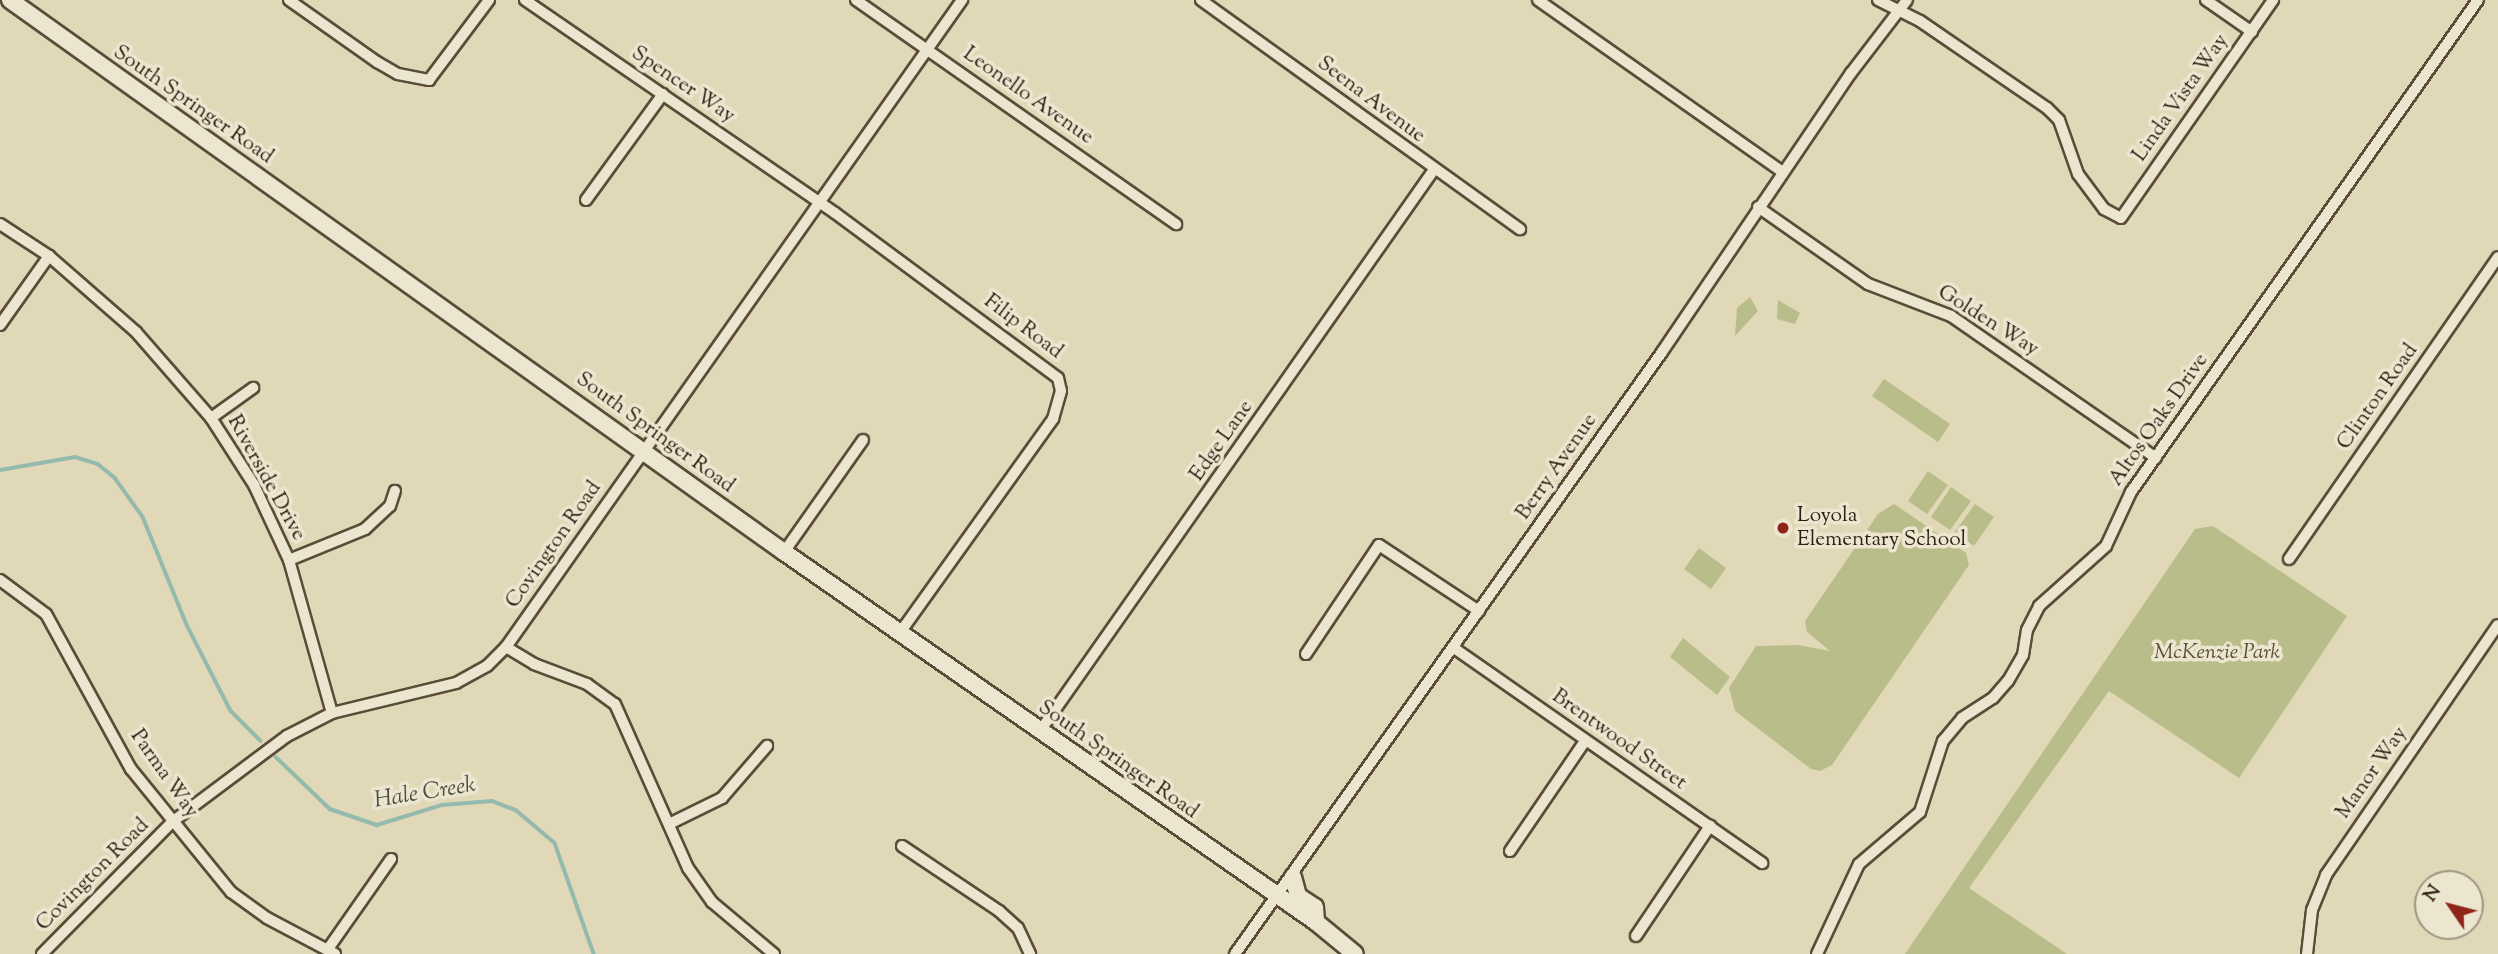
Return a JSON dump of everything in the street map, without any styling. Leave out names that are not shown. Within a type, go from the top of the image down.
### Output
[{"type":"street","name":"South Springer Road","points":[[10,0],[784,552],[1316,922],[1355,954]]},
{"type":"street","points":[[289,0],[377,62],[417,80],[436,75],[489,0]]},
{"type":"street","name":"Spencer Way","points":[[525,0],[819,202]]},
{"type":"street","name":"Leonello Avenue","points":[[856,0],[1176,224]]},
{"type":"street","name":"Covington Road","points":[[42,954],[172,822],[288,736],[332,713],[456,683],[487,666],[506,648],[962,0]]},
{"type":"street","name":"Seena Avenue","points":[[1201,0],[1433,171],[1520,229]]},
{"type":"street","points":[[1538,0],[1783,172]]},
{"type":"street","points":[[1878,0],[1898,13]]},
{"type":"street","name":"Berry Avenue","points":[[1235,954],[1293,877],[1758,207],[1907,0]]},
{"type":"street","points":[[2206,0],[2252,32]]},
{"type":"street","name":"Linda Vista Way","points":[[1898,13],[1920,21],[2047,108],[2059,120],[2078,174],[2104,209],[2121,218],[2273,0]]},
{"type":"street","name":"Altos Oaks Drive","points":[[1817,954],[1859,864],[1915,820],[1943,741],[1962,718],[2008,681],[2023,654],[2027,630],[2039,606],[2106,545],[2121,509],[2478,0]]},
{"type":"street","points":[[586,200],[663,94]]},
{"type":"street","name":"Edge Lane","points":[[1040,731],[1433,171]]},
{"type":"street","name":"Filip Road","points":[[819,202],[1051,370],[1061,391],[1053,419],[900,633]]},
{"type":"street","name":"Golden Way","points":[[1758,207],[1868,284],[1951,316],[2156,458]]},
{"type":"street","name":"Riverside Drive","points":[[0,224],[49,256],[136,332],[211,418],[254,485],[289,560],[332,713]]},
{"type":"street","points":[[0,325],[49,256]]},
{"type":"street","name":"Clinton Road","points":[[2289,559],[2498,257]]},
{"type":"street","points":[[211,418],[253,388]]},
{"type":"street","points":[[784,552],[863,440]]},
{"type":"street","points":[[289,560],[365,529],[390,506],[394,491]]},
{"type":"street","points":[[1306,654],[1379,545],[1479,611]]},
{"type":"street","name":"Parma Way","points":[[0,580],[46,614],[131,769],[231,891],[267,918],[332,951]]},
{"type":"street","name":"Manor Way","points":[[2307,954],[2312,910],[2326,875],[2498,625]]},
{"type":"street","points":[[506,648],[534,664],[587,684],[615,704],[688,868],[712,902],[774,954]]},
{"type":"street","name":"Brentwood Street","points":[[1454,648],[1762,863]]},
{"type":"street","points":[[1510,851],[1585,741]]},
{"type":"street","points":[[669,824],[722,798],[767,746]]},
{"type":"street","points":[[1636,936],[1710,826]]},
{"type":"street","points":[[902,846],[999,911],[1018,928],[1030,954]]},
{"type":"street","points":[[332,951],[391,859]]},
{"type":"street","points":[[1293,877],[1298,896],[1315,907],[1316,922]]},
{"type":"green space","points":[[1750,297],[1758,311],[1735,336],[1737,308]]},
{"type":"green space","points":[[1778,300],[1800,313],[1795,324],[1777,319]]},
{"type":"green space","points":[[1884,379],[1950,424],[1938,442],[1872,396]]},
{"type":"green space","points":[[1928,471],[1948,485],[1927,514],[1908,501]]},
{"type":"green space","points":[[1951,487],[1971,501],[1950,530],[1931,517]]},
{"type":"green space","points":[[1894,504],[1966,553],[1969,565],[1832,765],[1820,771],[1811,769],[1735,711],[1729,688],[1756,646],[1798,645],[1830,651],[1807,632],[1805,621],[1878,514]]},
{"type":"green space","points":[[1975,504],[1994,517],[1974,546],[1954,533]]},
{"type":"green space","name":"McKenzie Park","points":[[2213,526],[2347,616],[2239,778],[2109,691],[1969,888],[2067,954],[1905,954],[2195,529]]},
{"type":"green space","points":[[1699,548],[1726,568],[1711,589],[1684,569]]},
{"type":"green space","points":[[1683,638],[1730,677],[1717,695],[1670,657]]},
{"type":"waterway","name":"Hale Creek","points":[[0,470],[75,457],[98,464],[115,478],[143,517],[188,627],[231,711],[261,741]]},
{"type":"waterway","name":"Hale Creek","points":[[276,757],[330,809],[377,825],[442,805],[492,801],[516,810],[555,843],[594,954]]},
{"type":"place","name":"Loyola Elementary School","points":[[1783,528]]}]
